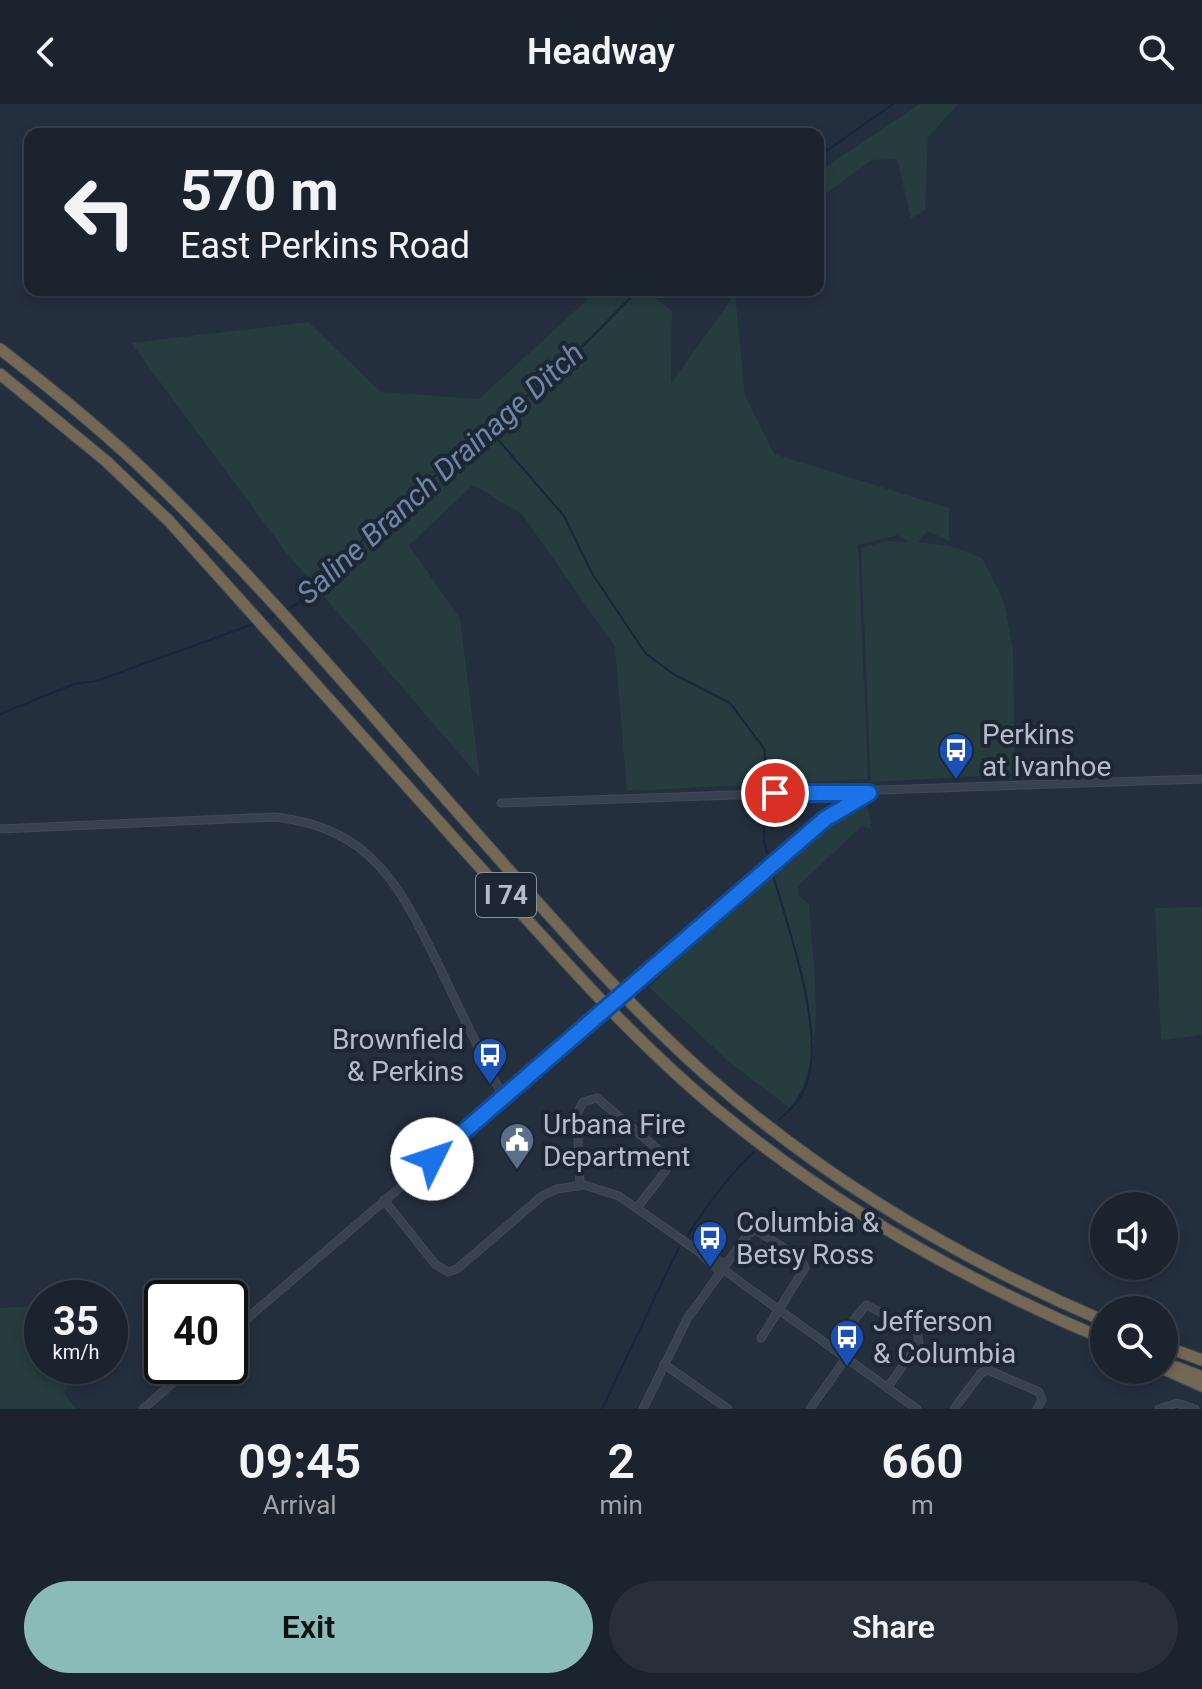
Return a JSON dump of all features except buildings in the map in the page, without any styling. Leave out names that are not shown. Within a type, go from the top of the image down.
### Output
[{"type":"highway","name":"I 74","points":[[0,349],[150,476],[259,590],[582,951],[707,1076],[796,1147],[892,1214],[984,1267],[1090,1315]]},
{"type":"highway","name":"I 74","points":[[0,374],[64,425],[140,493],[577,975],[632,1032],[717,1110],[793,1168],[873,1222],[1004,1295],[1090,1333]]},
{"type":"highway","points":[[1178,1350],[1202,1358]]},
{"type":"highway","points":[[1178,1368],[1202,1377]]},
{"type":"highway","points":[[1178,1375],[1202,1386]]},
{"type":"street","points":[[501,803],[775,793],[869,793],[1202,779]]},
{"type":"street","points":[[248,1317],[832,813],[869,793]]},
{"type":"street","points":[[0,829],[266,817],[312,823],[339,834],[371,855],[391,877],[412,910],[503,1097]]},
{"type":"street","points":[[580,1186],[578,1108],[583,1102],[597,1098],[668,1158],[666,1170],[637,1208]]},
{"type":"street","points":[[384,1200],[435,1264],[448,1272],[457,1269],[542,1196],[580,1186],[606,1189],[698,1251],[717,1269],[723,1269],[887,1388],[907,1406],[917,1409]]},
{"type":"street","points":[[643,1409],[687,1319],[748,1234],[756,1230],[801,1259],[804,1272],[761,1338]]},
{"type":"street","points":[[832,1348],[866,1305],[917,1330],[919,1343],[887,1388]]},
{"type":"street","points":[[810,1409],[846,1358]]},
{"type":"street","points":[[664,1364],[728,1409]]},
{"type":"street","points":[[954,1409],[981,1373],[988,1370],[1039,1392],[1042,1400],[1037,1409]]},
{"type":"street","points":[[148,1407],[173,1384]]},
{"type":"street","points":[[1159,1409],[1177,1403],[1195,1409]]},
{"type":"green space","points":[[920,104],[958,104],[928,137],[925,210],[911,218],[897,159],[872,160],[824,195],[824,168]]},
{"type":"green space","points":[[591,296],[652,296],[672,311],[671,383],[735,296],[745,396],[774,454],[949,508],[949,541],[928,531],[918,542],[950,546],[982,558],[1004,602],[1013,650],[1015,774],[871,782],[861,548],[887,541],[908,542],[897,535],[858,545],[868,779],[627,791],[615,647],[522,514],[473,485],[409,545],[460,619],[480,778],[285,551],[131,343],[308,322],[381,392],[479,399]]},
{"type":"green space","points":[[855,803],[868,807],[872,830],[862,826],[798,886],[799,896],[809,904],[816,1010],[810,1061],[803,1086],[791,1109],[729,1062],[649,987],[751,890]]},
{"type":"green space","points":[[1202,907],[1202,1035],[1161,1040],[1155,908]]},
{"type":"green space","points":[[24,1307],[24,1384],[71,1384],[63,1392],[76,1409],[0,1409],[0,1308]]},
{"type":"waterway","name":"Saline Branch Drainage Ditch","points":[[824,153],[893,104]]},
{"type":"waterway","name":"Saline Branch Drainage Ditch","points":[[285,610],[297,604],[308,589],[471,444],[493,417],[545,384],[632,296]]},
{"type":"waterway","points":[[487,427],[564,516],[593,575],[646,654],[675,675],[730,703],[765,750],[764,841],[768,857]]},
{"type":"waterway","name":"Saline Branch Drainage Ditch","points":[[263,620],[275,614]]},
{"type":"waterway","name":"Saline Branch Drainage Ditch","points":[[0,714],[74,684],[96,681],[254,624]]},
{"type":"waterway","points":[[773,875],[803,981],[812,1038],[806,1086],[779,1120]]},
{"type":"waterway","points":[[688,1235],[718,1192],[754,1152]]},
{"type":"waterway","points":[[602,1409],[679,1247]]},
{"type":"place","name":"Perkins at Ivanhoe","points":[[956,781]]},
{"type":"place","name":"Brownfield & Perkins","points":[[490,1086]]},
{"type":"place","name":"Urbana Fire Department","points":[[517,1171]]},
{"type":"place","name":"Columbia & Betsy Ross","points":[[710,1269]]},
{"type":"place","name":"Jefferson & Columbia","points":[[847,1368]]},
{"type":"route","points":[[432,1159],[825,819],[854,799],[869,793],[775,793]]}]
